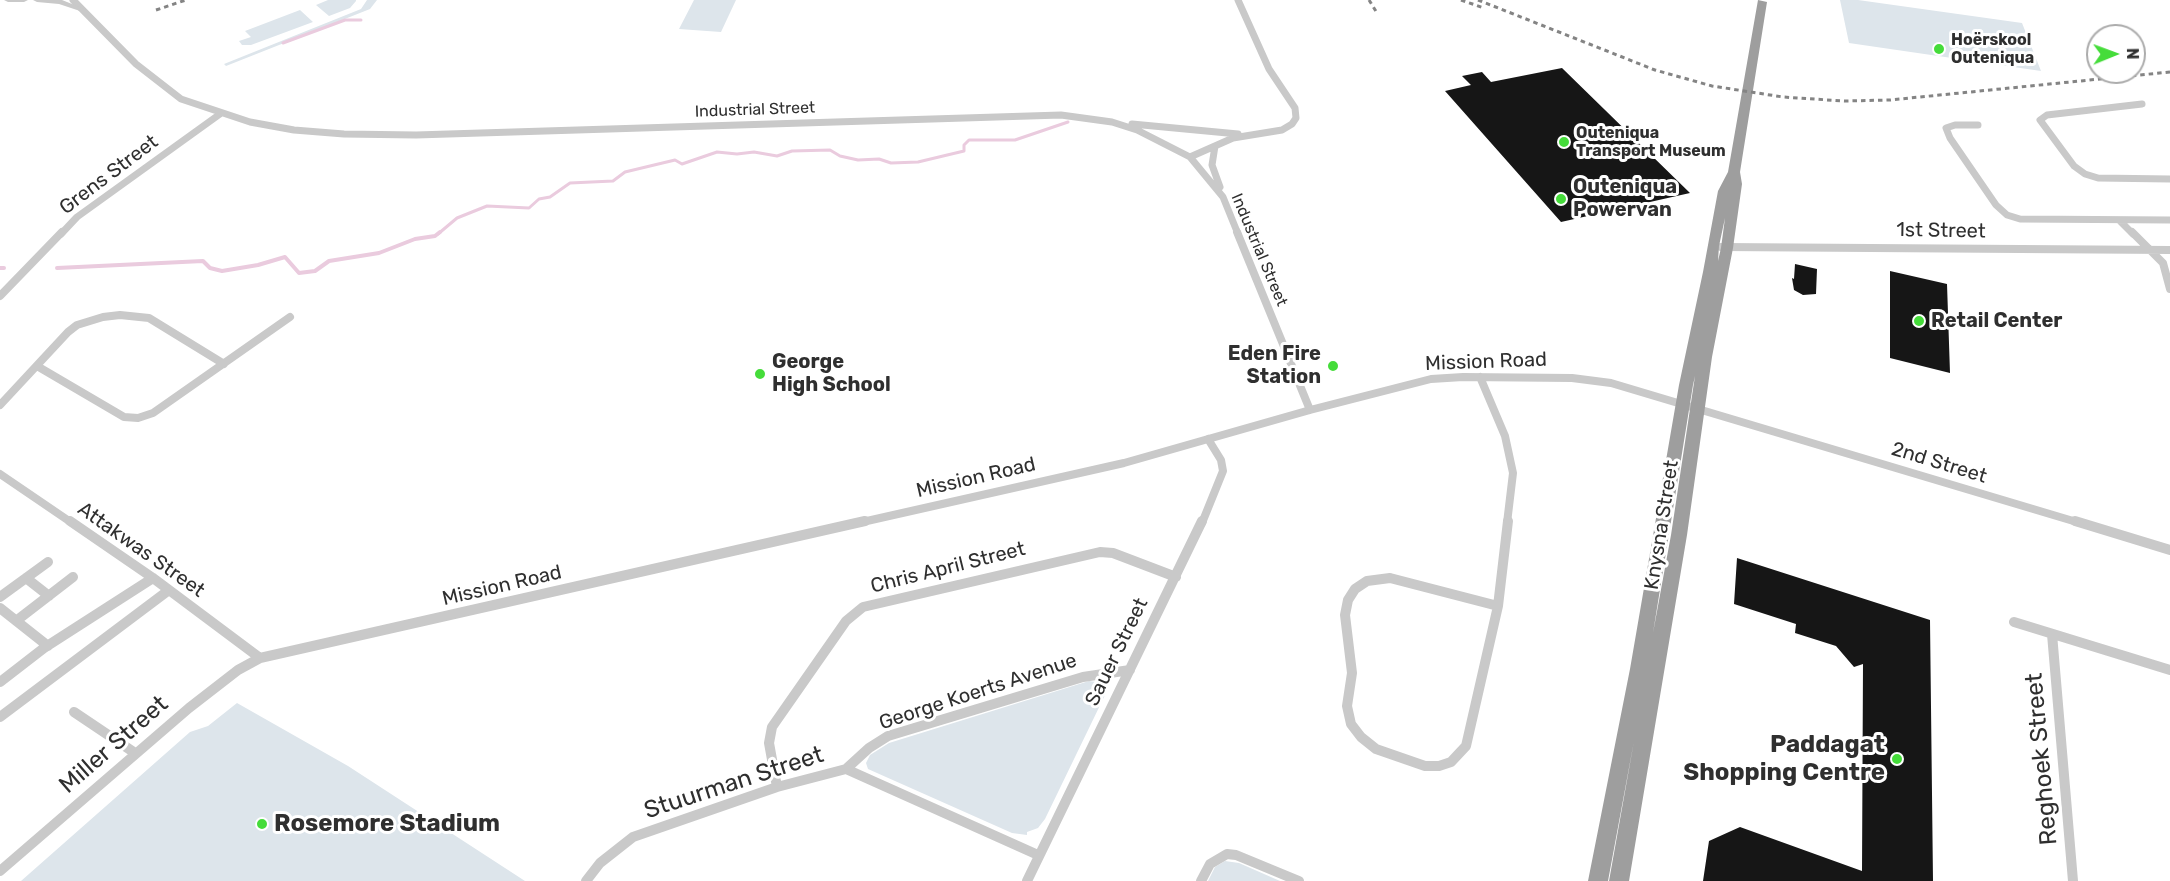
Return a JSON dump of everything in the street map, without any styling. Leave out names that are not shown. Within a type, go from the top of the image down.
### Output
[{"type":"highway","name":"Knysna Street","points":[[1598,881],[1691,406],[1706,357],[1720,247],[1724,191],[1734,172],[1762,1]]},
{"type":"highway","name":"Knysna Street","points":[[1619,881],[1659,657],[1691,406]]},
{"type":"street","points":[[0,1],[24,0]]},
{"type":"street","points":[[38,0],[60,2],[83,10]]},
{"type":"street","name":"Industrial Street","points":[[73,0],[163,87],[181,99],[220,114],[294,130],[344,134],[416,135],[1000,115],[1061,115],[1112,122],[1154,137],[1190,156],[1223,197],[1310,410]]},
{"type":"street","points":[[1190,156],[1233,138],[1282,130],[1292,124],[1296,115],[1295,108],[1269,69],[1238,0]]},
{"type":"street","points":[[2142,104],[2047,115],[2040,120],[2074,166],[2085,174],[2098,178],[2170,179]]},
{"type":"street","name":"Grens Street","points":[[0,296],[77,217],[220,114]]},
{"type":"street","points":[[1112,122],[1249,135]]},
{"type":"street","points":[[1978,125],[1955,125],[1947,128],[1950,138],[2001,211],[2020,219],[2170,220]]},
{"type":"street","points":[[1215,146],[1212,165],[1223,197]]},
{"type":"street","points":[[2119,220],[2163,263],[2170,289]]},
{"type":"street","name":"1st Street","points":[[1720,247],[2170,250]]},
{"type":"street","points":[[0,405],[77,325],[95,318],[120,315],[148,318],[224,363]]},
{"type":"street","points":[[37,366],[131,419],[153,413],[290,317]]},
{"type":"street","points":[[1480,377],[1505,436],[1513,474],[1498,606],[1466,746],[1461,755],[1445,765],[1425,766],[1376,749],[1361,737],[1351,724],[1347,706],[1352,673],[1345,615],[1348,600],[1355,588],[1374,579],[1390,578],[1498,606]]},
{"type":"street","name":"Mission Road","points":[[260,658],[1124,463],[1415,382],[1480,377],[1587,379],[1619,385],[1691,406]]},
{"type":"street","name":"2nd Street","points":[[1691,406],[2170,550]]},
{"type":"street","name":"Sauer Street","points":[[1026,881],[1210,506],[1223,471],[1221,460],[1208,439]]},
{"type":"street","name":"Attakwas Street","points":[[0,474],[153,578],[260,658]]},
{"type":"street","name":"Chris April Street","points":[[777,787],[769,743],[772,727],[846,621],[864,607],[1100,552],[1113,553],[1176,577]]},
{"type":"street","points":[[0,597],[48,562]]},
{"type":"street","points":[[16,621],[73,577]]},
{"type":"street","points":[[26,578],[49,596]]},
{"type":"street","points":[[0,682],[48,646],[153,578]]},
{"type":"street","points":[[0,717],[169,590]]},
{"type":"street","points":[[0,608],[48,646]]},
{"type":"street","points":[[2014,622],[2170,670]]},
{"type":"street","name":"Reghoek Street","points":[[2052,634],[2073,881]]},
{"type":"street","name":"Miller Street","points":[[0,871],[135,753],[238,670],[260,658]]},
{"type":"street","name":"George Koerts Avenue","points":[[846,769],[869,748],[888,736],[1083,676],[1130,670]]},
{"type":"street","points":[[74,712],[135,753]]},
{"type":"street","name":"Stuurman Street","points":[[586,881],[600,863],[633,837],[777,787],[846,769],[1038,855]]},
{"type":"street","points":[[1201,881],[1210,864],[1219,856],[1227,854],[1236,855],[1299,881]]},
{"type":"shaded area","points":[[328,0],[356,1],[350,8],[329,16],[316,5]]},
{"type":"shaded area","points":[[367,0],[377,0],[370,9],[226,66],[224,64],[361,9]]},
{"type":"shaded area","points":[[694,0],[736,0],[721,32],[679,29]]},
{"type":"shaded area","points":[[1840,0],[1858,0],[2022,23],[2041,71],[1849,43]]},
{"type":"shaded area","points":[[300,10],[313,22],[251,45],[242,45],[239,41],[251,37],[245,31]]},
{"type":"shaded area","points":[[1089,681],[1104,683],[1107,686],[1103,688],[1105,695],[1045,819],[1038,828],[1027,832],[1027,835],[1012,833],[868,769],[866,763],[870,755],[889,743]]},
{"type":"shaded area","name":"Rosemore Stadium","points":[[237,703],[348,766],[525,881],[21,881],[190,732],[208,726]]},
{"type":"shaded area","points":[[1225,861],[1239,863],[1280,881],[1208,881],[1215,867]]},
{"type":"building","name":"Outeniqua Transport Museum","points":[[1562,68],[1690,193],[1561,222],[1445,91],[1471,85],[1462,76],[1482,72],[1491,82]]},
{"type":"building","points":[[1795,264],[1817,269],[1816,294],[1803,295],[1794,290],[1792,278],[1794,279]]},
{"type":"building","name":"Retail Center","points":[[1890,271],[1947,284],[1950,373],[1890,358]]},
{"type":"building","name":"Paddagat Shopping Centre","points":[[1737,558],[1930,620],[1933,881],[1703,881],[1709,841],[1740,827],[1862,871],[1863,664],[1854,667],[1836,646],[1795,633],[1796,624],[1734,604]]},
{"type":"waterway","points":[[283,43],[345,20],[361,20]]},
{"type":"waterway","points":[[438,234],[457,218],[487,206],[529,208],[539,199],[550,197],[570,183],[613,181],[625,172],[675,160],[682,164],[717,152],[737,154],[754,152],[777,156],[792,151],[830,150],[840,156],[858,160],[879,159],[891,163],[918,162],[964,151],[964,145],[969,140],[1015,140],[1068,122]]},
{"type":"waterway","points":[[57,268],[203,261],[210,268],[222,271],[258,265],[285,257],[299,273],[315,271],[329,261],[379,253],[415,239],[435,236],[440,232]]},
{"type":"railway","points":[[156,10],[186,0]]},
{"type":"railway","points":[[1369,0],[1377,13]]},
{"type":"railway","points":[[1461,0],[1484,8]]},
{"type":"railway","points":[[1478,0],[1655,70],[1712,86],[1783,97],[1844,101],[1890,100],[2170,72]]},
{"type":"place","name":"Hoërskool Outeniqua","points":[[1939,49]]},
{"type":"place","name":"Outeniqua Transport Museum","points":[[1564,142]]},
{"type":"place","name":"Outeniqua Powervan","points":[[1561,199]]},
{"type":"place","name":"Retail Center","points":[[1919,321]]},
{"type":"place","name":"Eden Fire Station","points":[[1333,366]]},
{"type":"place","name":"George High School","points":[[760,374]]},
{"type":"place","name":"Paddagat Shopping Centre","points":[[1897,759]]},
{"type":"place","name":"Rosemore Stadium","points":[[262,824]]}]
